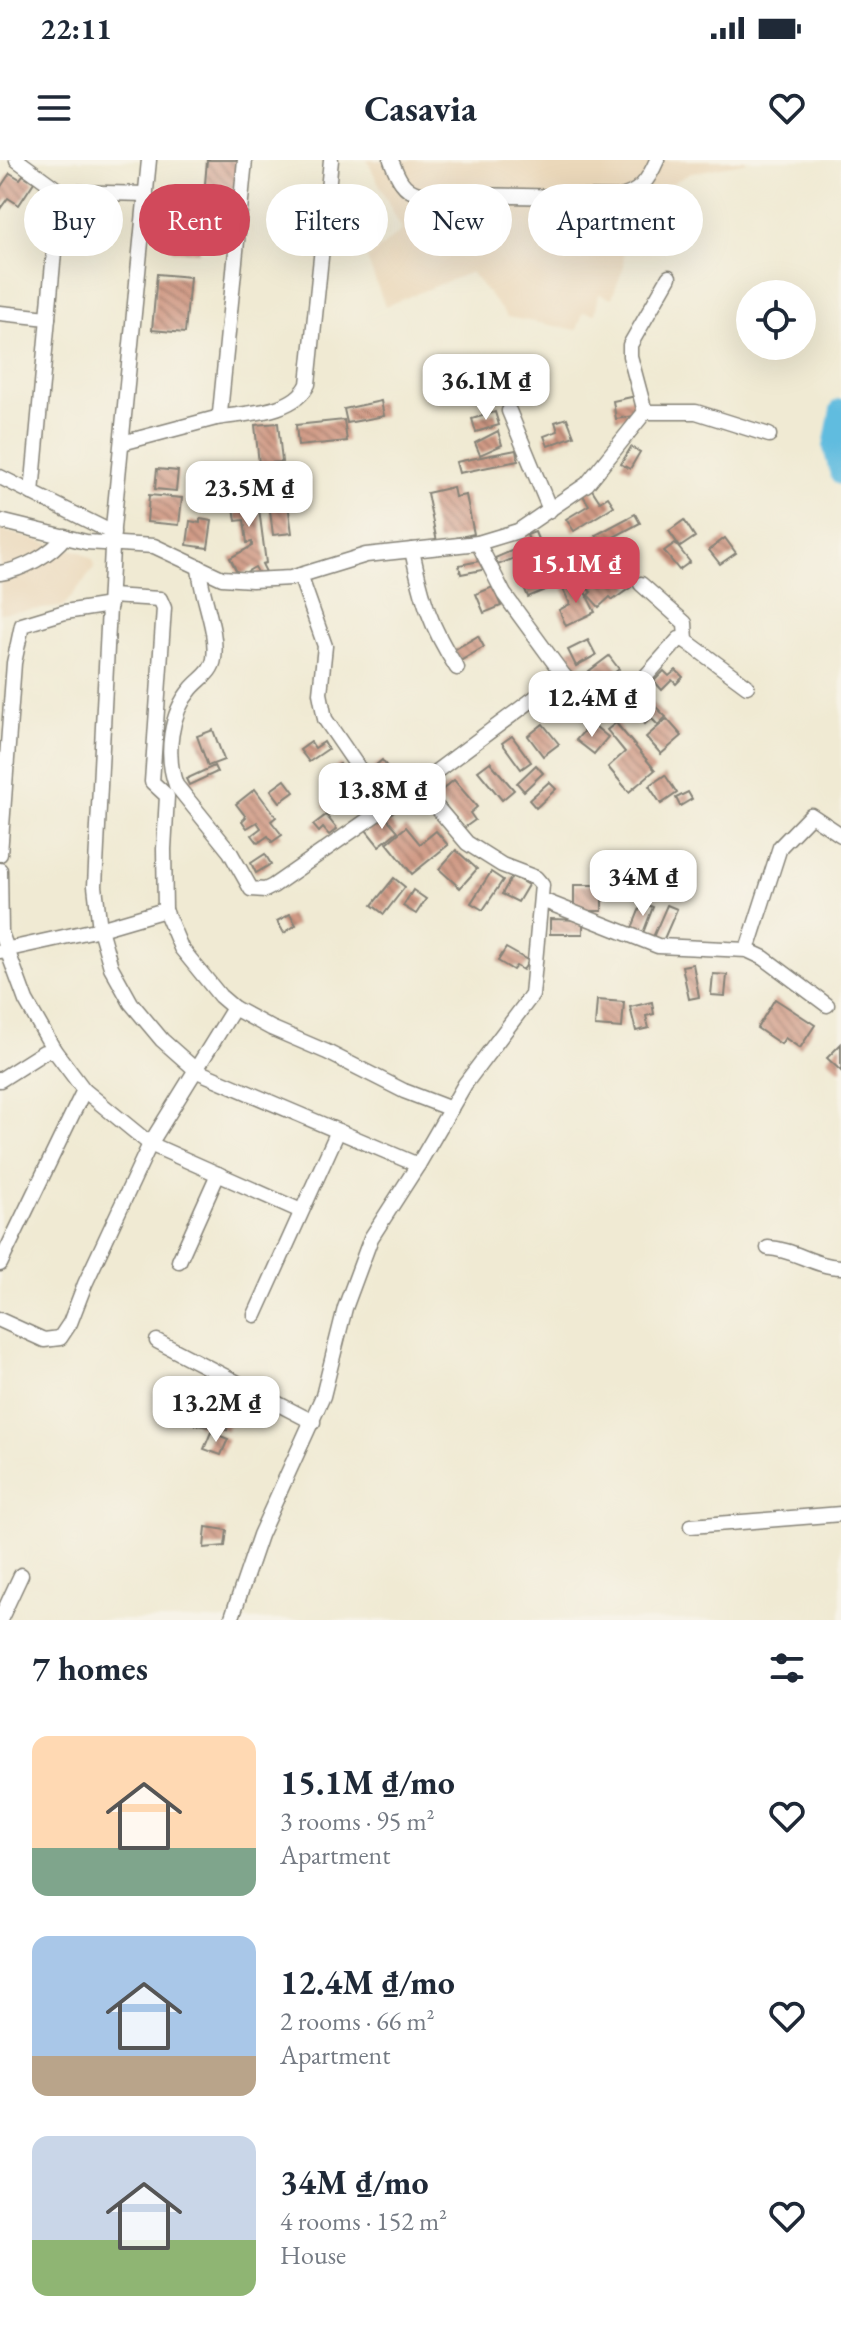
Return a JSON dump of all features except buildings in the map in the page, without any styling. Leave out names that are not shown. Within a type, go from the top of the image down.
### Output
[{"type":"street","points":[[17,160],[50,184]]},
{"type":"street","points":[[147,184],[149,160]]},
{"type":"street","points":[[216,418],[222,407],[245,160]]},
{"type":"street","points":[[122,443],[216,418],[284,405],[295,400],[308,384],[331,160]]},
{"type":"street","points":[[391,160],[404,186],[410,192],[419,194],[616,198],[628,196],[641,187],[657,160]]},
{"type":"street","points":[[32,493],[53,256]]},
{"type":"street","points":[[140,256],[113,537],[95,886],[100,929],[111,967],[131,1003],[162,1040],[197,1071],[418,1165]]},
{"type":"street","points":[[645,412],[630,356],[630,345],[669,277]]},
{"type":"street","points":[[0,313],[48,318]]},
{"type":"street","points":[[509,411],[550,510]]},
{"type":"street","points":[[645,412],[696,412],[769,435]]},
{"type":"street","points":[[0,477],[113,537],[154,546],[222,578],[252,580],[300,575],[366,555],[478,543],[518,531],[587,484],[645,412]]},
{"type":"street","points":[[0,521],[86,542],[113,537]]},
{"type":"street","points":[[0,573],[14,570],[57,547],[65,536]]},
{"type":"street","points":[[478,543],[504,594],[564,676],[595,706],[609,707],[639,684],[679,639],[747,686]]},
{"type":"street","points":[[412,550],[425,610],[440,643],[457,668]]},
{"type":"street","points":[[199,567],[212,631],[213,665],[186,695],[175,720],[171,751],[173,776],[176,785],[230,852],[251,889],[265,890],[273,886],[418,785],[564,676]]},
{"type":"street","points":[[300,575],[325,646],[320,693],[325,719],[386,808]]},
{"type":"street","points":[[641,584],[685,623],[686,641]]},
{"type":"street","points":[[0,854],[5,712],[22,625],[110,601],[160,599],[164,608],[152,782],[167,796],[165,910],[181,948],[220,996],[234,1008],[404,1091],[451,1109]]},
{"type":"street","points":[[231,1620],[260,1535],[323,1396],[345,1308],[371,1238],[465,1084],[532,995],[542,885],[536,878],[502,865],[467,843],[418,785]]},
{"type":"street","points":[[747,950],[780,847],[811,815],[841,835]]},
{"type":"street","points":[[0,870],[4,950],[26,1001],[54,1050],[84,1090],[150,1144],[301,1211]]},
{"type":"street","points":[[542,900],[658,946],[747,950],[764,958],[827,1005]]},
{"type":"street","points":[[4,950],[100,929],[165,910]]},
{"type":"street","points":[[0,1320],[44,1340],[60,1338],[70,1323],[90,1272],[150,1144],[234,1008]]},
{"type":"street","points":[[0,1080],[44,1052],[54,1050]]},
{"type":"street","points":[[0,1264],[84,1090]]},
{"type":"street","points":[[255,1315],[338,1131]]},
{"type":"street","points":[[179,1261],[218,1174]]},
{"type":"street","points":[[768,1248],[780,1249],[819,1264],[841,1267]]},
{"type":"street","points":[[157,1341],[313,1422]]},
{"type":"street","points":[[691,1526],[841,1514]]},
{"type":"street","points":[[0,1620],[21,1575]]},
{"type":"shaded area","points":[[367,160],[746,160],[691,173],[670,184],[528,184],[528,256],[623,256],[624,266],[612,298],[599,294],[595,314],[583,312],[577,330],[507,317],[471,272],[385,306],[367,259],[371,256],[388,256],[388,242],[402,230],[388,202],[388,184],[379,184]]},
{"type":"shaded area","points":[[0,530],[81,552],[93,560],[94,568],[63,607],[0,613]]},
{"type":"waterway","points":[[841,410],[834,447],[841,474]]}]
